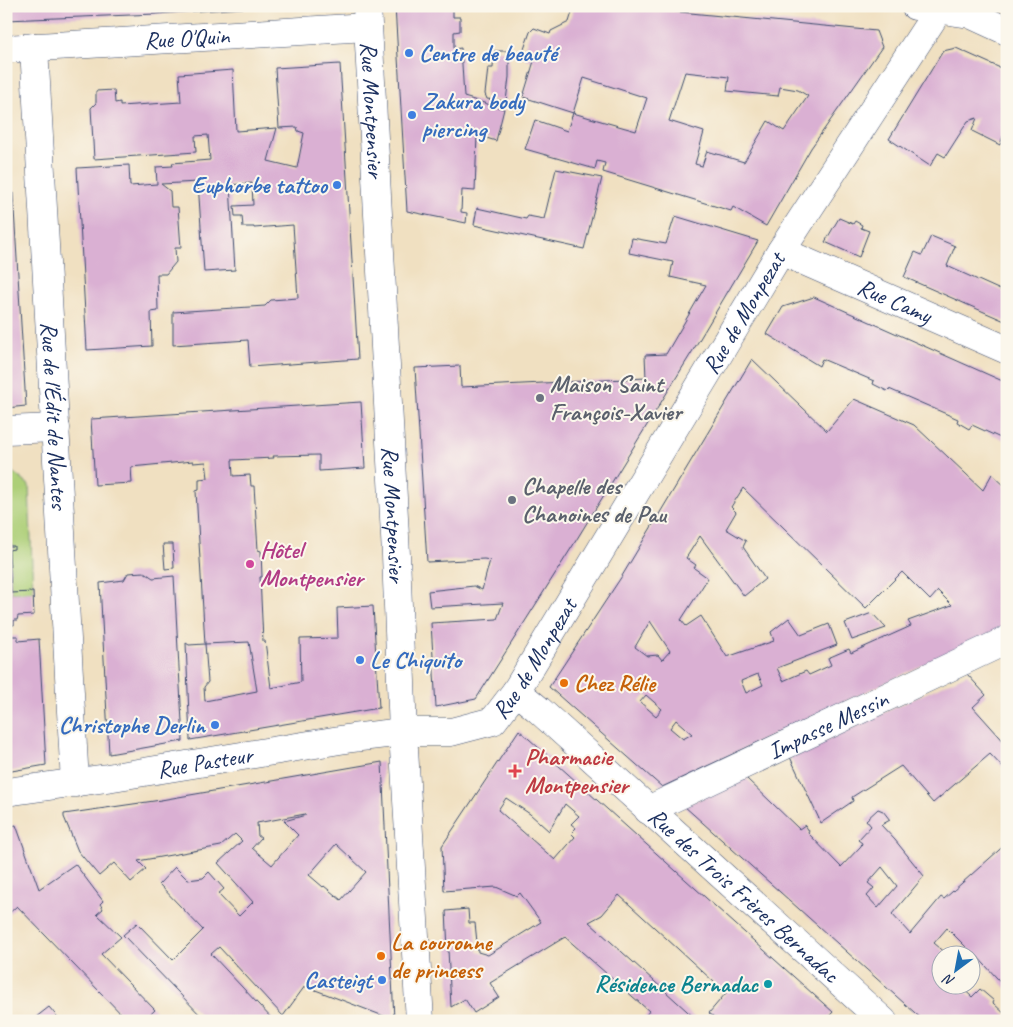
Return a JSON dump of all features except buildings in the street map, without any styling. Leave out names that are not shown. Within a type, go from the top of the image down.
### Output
[{"type":"street","points":[[927,8],[978,10],[1007,31]]},
{"type":"street","name":"Rue de Monpezat","points":[[402,732],[451,732],[492,721],[516,691],[927,8]]},
{"type":"street","name":"Rue O'Quin","points":[[6,49],[367,17]]},
{"type":"street","name":"Rue Montpensier","points":[[367,17],[396,555],[402,732],[420,1021]]},
{"type":"street","name":"Rue de l'Édit de Nantes","points":[[34,47],[75,783]]},
{"type":"street","name":"Rue Camy","points":[[781,251],[1007,350]]},
{"type":"street","points":[[6,430],[56,428]]},
{"type":"street","name":"Impasse Messin","points":[[648,810],[1007,640]]},
{"type":"street","name":"Rue des Trois Frères Bernadac","points":[[516,691],[883,1021]]},
{"type":"street","name":"Rue Pasteur","points":[[6,792],[75,783],[352,738],[402,732]]},
{"type":"green space","points":[[6,467],[29,485],[33,592],[11,593],[9,550],[14,549],[14,546],[9,546],[6,512]]},
{"type":"place","name":"Centre de beauté","points":[[409,53]]},
{"type":"place","name":"Zakura body piercing","points":[[412,115]]},
{"type":"place","name":"Euphorbe tattoo","points":[[337,185]]},
{"type":"place","name":"Maison Saint François-Xavier","points":[[540,398]]},
{"type":"place","name":"Chapelle des Chanoines de Pau","points":[[512,500]]},
{"type":"place","name":"Hôtel Montpensier","points":[[250,564]]},
{"type":"place","name":"Le Chiquito","points":[[360,660]]},
{"type":"place","name":"Chez Rélie","points":[[564,683]]},
{"type":"place","name":"Christophe Derlin","points":[[215,725]]},
{"type":"place","name":"Pharmacie Montpensier","points":[[515,771]]},
{"type":"place","name":"La couronne de princess","points":[[381,956]]},
{"type":"place","name":"Casteigt","points":[[382,980]]},
{"type":"place","name":"Résidence Bernadac","points":[[768,984]]}]
